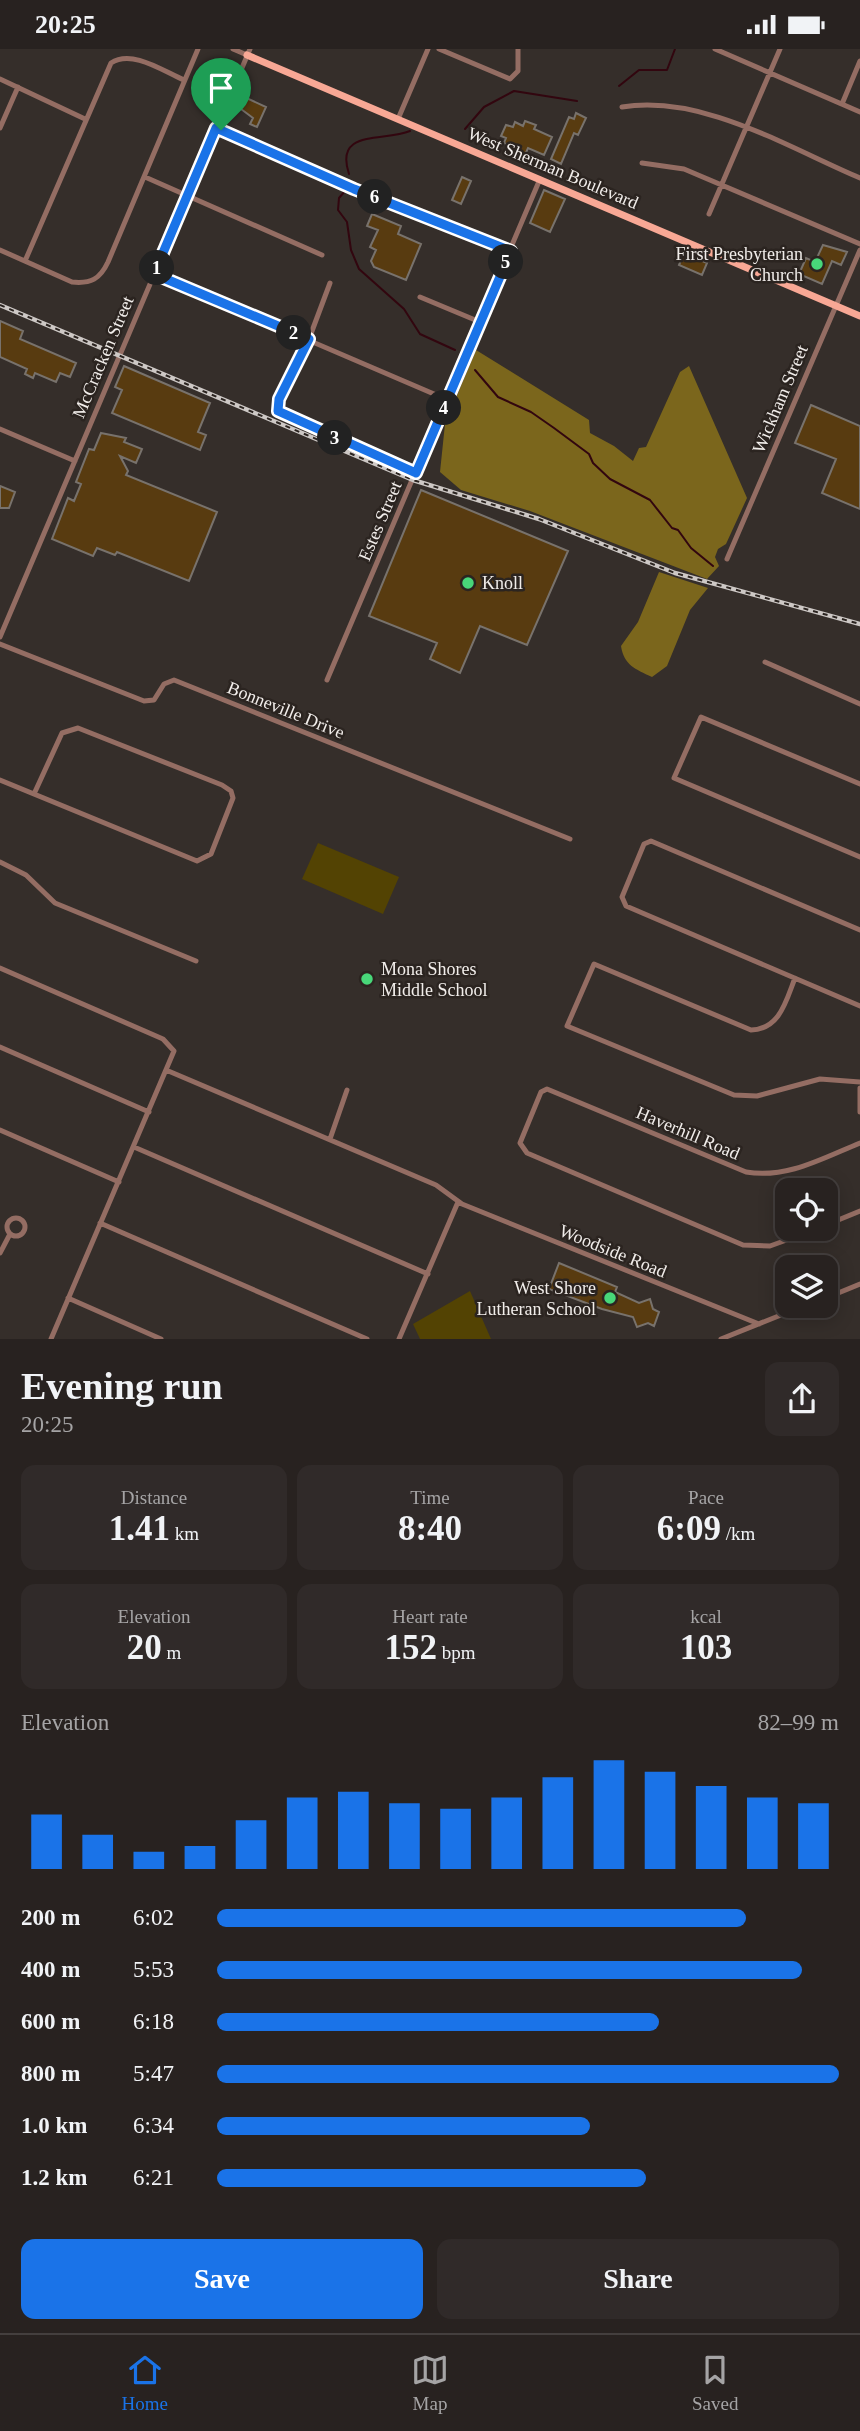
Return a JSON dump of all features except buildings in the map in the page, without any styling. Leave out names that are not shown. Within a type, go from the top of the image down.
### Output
[{"type":"main road","name":"West Sherman Boulevard","points":[[249,52],[398,119],[860,316]]},
{"type":"street","points":[[0,250],[72,282],[83,283],[97,278],[108,262],[198,49]]},
{"type":"street","name":"West Sherman Boulevard","points":[[233,49],[249,52]]},
{"type":"street","points":[[398,119],[428,49]]},
{"type":"street","points":[[439,49],[502,76],[515,77],[521,63],[518,49]]},
{"type":"street","points":[[715,49],[860,113]]},
{"type":"street","points":[[709,214],[780,49]]},
{"type":"street","name":"McCracken Street","points":[[0,637],[249,52]]},
{"type":"street","points":[[24,261],[106,69],[117,59],[133,59],[184,80]]},
{"type":"street","points":[[842,104],[860,61]]},
{"type":"street","points":[[0,79],[85,119]]},
{"type":"street","points":[[0,128],[18,87]]},
{"type":"street","points":[[622,107],[640,104],[686,107],[746,129],[860,179]]},
{"type":"street","points":[[216,128],[354,189],[511,251]]},
{"type":"street","points":[[642,163],[684,169],[860,244]]},
{"type":"street","points":[[145,177],[322,255]]},
{"type":"street","name":"Estes Street","points":[[327,680],[540,179]]},
{"type":"street","name":"Wickham Street","points":[[727,559],[860,250]]},
{"type":"street","points":[[154,274],[448,400]]},
{"type":"street","points":[[330,283],[309,339],[279,399],[278,411],[416,473]]},
{"type":"street","points":[[420,297],[480,322]]},
{"type":"street","points":[[0,429],[75,461]]},
{"type":"street","name":"Bonneville Drive","points":[[0,644],[144,701],[154,700],[164,684],[174,680],[570,839]]},
{"type":"street","points":[[765,662],[860,704]]},
{"type":"street","points":[[860,784],[701,717],[674,778],[860,857]]},
{"type":"street","points":[[0,780],[34,794],[203,861],[211,855],[232,805],[232,794],[222,785],[78,728],[62,733],[34,794]]},
{"type":"street","points":[[860,930],[649,841],[644,844],[622,900],[626,906],[860,1006]]},
{"type":"street","points":[[0,862],[26,875],[55,903],[196,961]]},
{"type":"street","points":[[796,978],[775,1021],[765,1028],[751,1030],[594,964],[567,1026],[734,1095],[757,1096],[803,1081],[820,1079],[860,1082]]},
{"type":"street","points":[[0,968],[163,1039],[173,1048],[149,1112],[51,1339]]},
{"type":"street","points":[[0,1047],[149,1112]]},
{"type":"street","points":[[166,1070],[436,1185],[458,1202],[398,1339]]},
{"type":"street","points":[[860,1088],[860,1112]]},
{"type":"street","name":"Haverhill Road","points":[[784,1241],[770,1246],[743,1245],[521,1148],[541,1092],[547,1089],[734,1169],[753,1173],[795,1170],[860,1143]]},
{"type":"street","points":[[330,1139],[347,1090]]},
{"type":"street","points":[[0,1130],[119,1182]]},
{"type":"street","points":[[134,1147],[428,1274]]},
{"type":"street","name":"Woodside Road","points":[[458,1202],[759,1324]]},
{"type":"street","points":[[838,1220],[860,1211]]},
{"type":"street","points":[[100,1223],[367,1339]]},
{"type":"street","points":[[0,1253],[10,1234]]},
{"type":"street","points":[[838,1292],[860,1284]]},
{"type":"street","points":[[68,1298],[161,1339]]},
{"type":"street","points":[[721,1339],[775,1318]]},
{"type":"shaded area","points":[[476,350],[589,420],[590,433],[614,446],[633,461],[639,448],[646,447],[680,372],[689,366],[747,498],[726,544],[718,549],[715,557],[719,566],[707,579],[530,511],[461,490],[440,472],[445,424]]},
{"type":"shaded area","points":[[659,572],[708,588],[690,610],[667,666],[652,677],[628,662],[621,646],[638,622]]},
{"type":"shaded area","points":[[318,843],[399,877],[383,914],[302,879]]},
{"type":"shaded area","points":[[470,1291],[491,1339],[420,1339],[413,1324]]},
{"type":"waterway","points":[[619,86],[639,70],[667,70],[675,49]]},
{"type":"waterway","points":[[465,129],[484,107],[514,91],[577,101]]},
{"type":"waterway","points":[[349,174],[346,160],[348,150],[355,144],[410,131]]},
{"type":"waterway","points":[[345,191],[339,198],[338,210],[347,222],[351,250],[359,269],[404,309],[420,334],[455,350]]},
{"type":"waterway","points":[[475,370],[498,397],[531,412],[589,454],[593,463],[610,479],[650,500],[691,548],[713,566]]},
{"type":"railway","points":[[0,305],[413,480],[539,519],[675,573],[860,624]]},
{"type":"place","name":"First Presbyterian Church","points":[[817,264]]},
{"type":"place","name":"Knoll","points":[[468,583]]},
{"type":"place","name":"Mona Shores Middle School","points":[[367,979]]},
{"type":"place","name":"West Shore Lutheran School","points":[[610,1298]]},
{"type":"route","points":[[216,128],[221,130],[354,189],[511,251],[416,473],[287,418],[278,411],[279,399],[309,339],[154,274],[216,128]]}]
